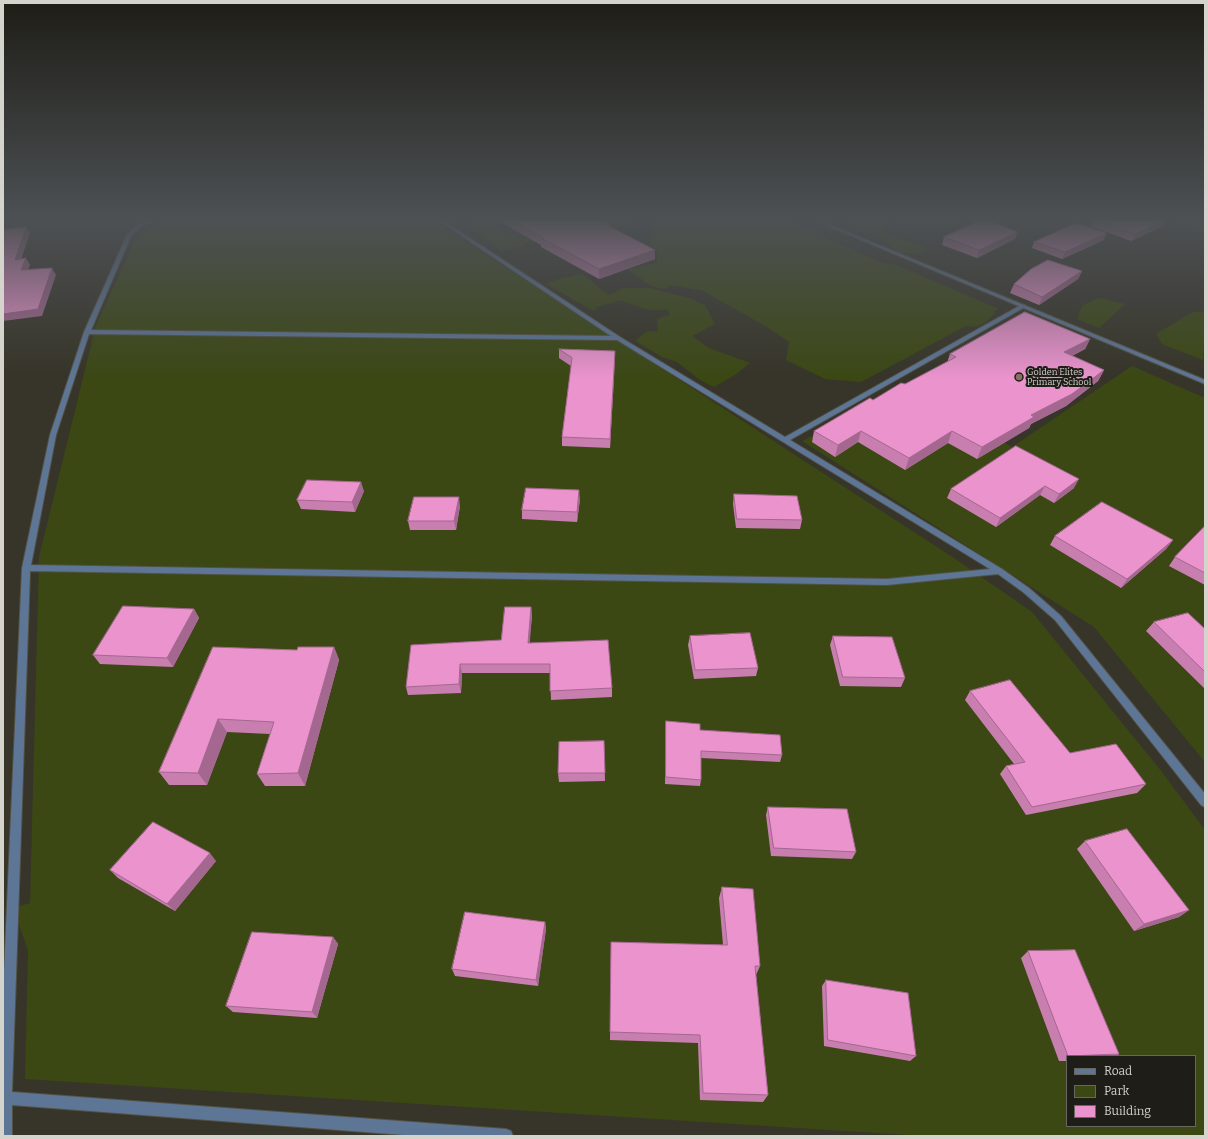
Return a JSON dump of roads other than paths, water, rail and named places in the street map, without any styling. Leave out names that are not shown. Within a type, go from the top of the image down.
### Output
[{"type":"street","points":[[5,1136],[5,1098],[26,568],[53,436],[87,332],[113,272]]},
{"type":"street","points":[[518,272],[618,338],[999,571],[1026,590],[1058,618],[1205,802]]},
{"type":"street","points":[[941,272],[1205,382]]},
{"type":"street","points":[[785,440],[1023,306]]},
{"type":"street","points":[[87,332],[618,338]]},
{"type":"street","points":[[26,568],[887,582],[999,571]]},
{"type":"street","points":[[5,1098],[506,1136]]},
{"type":"place","name":"Golden Elites Primary School","points":[[1019,377]]}]
